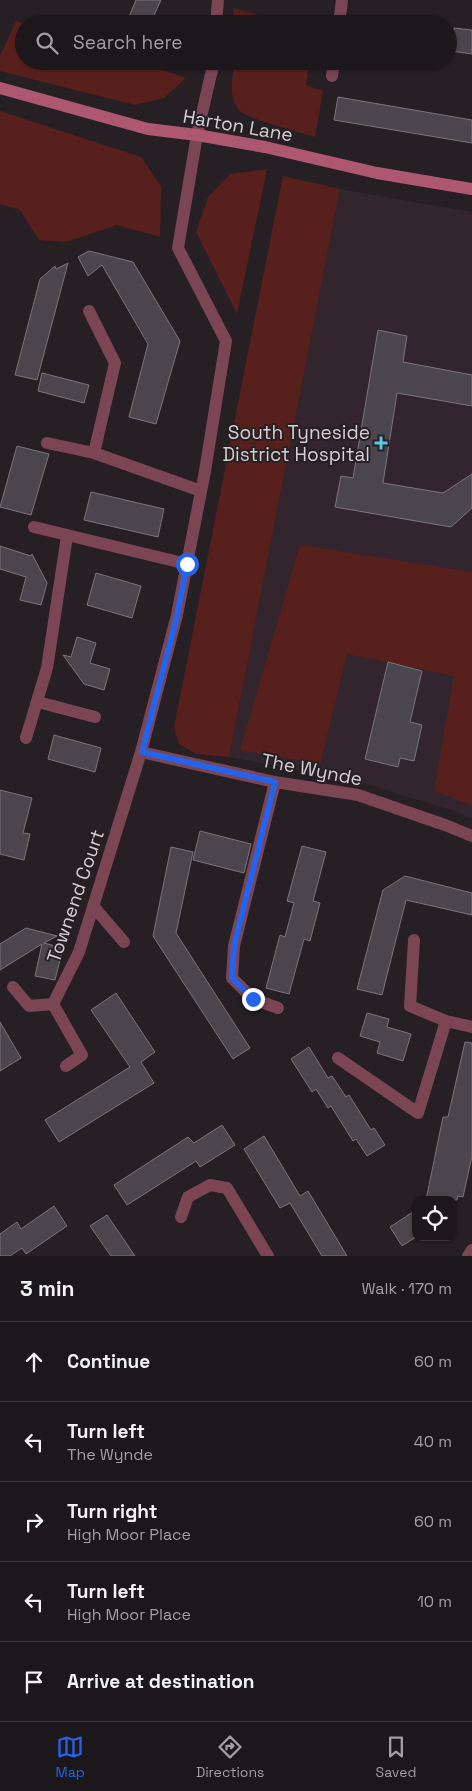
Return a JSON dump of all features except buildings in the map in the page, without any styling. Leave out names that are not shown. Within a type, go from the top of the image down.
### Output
[{"type":"street","points":[[217,15],[218,0]]},
{"type":"street","points":[[340,15],[342,0]]},
{"type":"street","name":"Townend Court","points":[[54,1004],[79,952],[142,752],[177,616],[201,491],[226,341],[178,248],[197,135],[212,70]]},
{"type":"street","points":[[332,76],[333,70]]},
{"type":"street","name":"Harton Lane","points":[[0,88],[148,129],[197,135],[265,147],[377,172],[472,189]]},
{"type":"street","points":[[89,310],[115,363],[94,453]]},
{"type":"street","points":[[47,442],[94,453],[201,491]]},
{"type":"street","points":[[34,527],[187,564]]},
{"type":"street","points":[[26,738],[47,668],[67,536]]},
{"type":"street","points":[[38,702],[95,717]]},
{"type":"street","name":"The Wynde","points":[[142,752],[275,782],[358,795],[445,824],[472,836]]},
{"type":"street","points":[[275,782],[234,946],[232,978],[253,999],[278,1008]]},
{"type":"street","points":[[93,906],[124,942]]},
{"type":"street","points":[[414,940],[410,1006],[446,1022],[472,1027]]},
{"type":"street","points":[[13,986],[29,1006],[54,1004],[82,1055],[66,1066]]},
{"type":"street","points":[[338,1058],[418,1113],[446,1022]]},
{"type":"street","points":[[181,1217],[188,1197],[210,1185],[228,1188],[268,1256]]},
{"type":"street","points":[[468,1256],[472,1250]]},
{"type":"shaded area","points":[[233,8],[258,15],[233,15]]},
{"type":"shaded area","points":[[15,23],[15,70],[162,70],[186,78],[164,98],[135,105],[0,71],[0,56]]},
{"type":"shaded area","points":[[234,70],[308,70],[306,85],[323,91],[315,137],[263,122],[244,114],[239,110],[233,99]]},
{"type":"shaded area","points":[[0,111],[141,157],[161,186],[160,237],[117,225],[66,242],[39,240],[20,210],[0,204]]},
{"type":"shaded area","points":[[267,169],[237,314],[196,232],[208,197],[230,174]]},
{"type":"shaded area","points":[[283,176],[340,189],[229,757],[196,754],[179,744],[174,727]]},
{"type":"shaded area","name":"South Tyneside District Hospital","points":[[340,189],[472,212],[472,819],[454,811],[356,781],[229,757]]},
{"type":"shaded area","points":[[300,545],[472,572],[472,805],[434,791],[454,676],[347,654],[320,764],[240,750]]},
{"type":"place","name":"South Tyneside District Hospital","points":[[381,443]]},
{"type":"route","points":[[187,564],[177,616],[142,752],[275,782],[234,946],[232,978],[253,999]]}]
